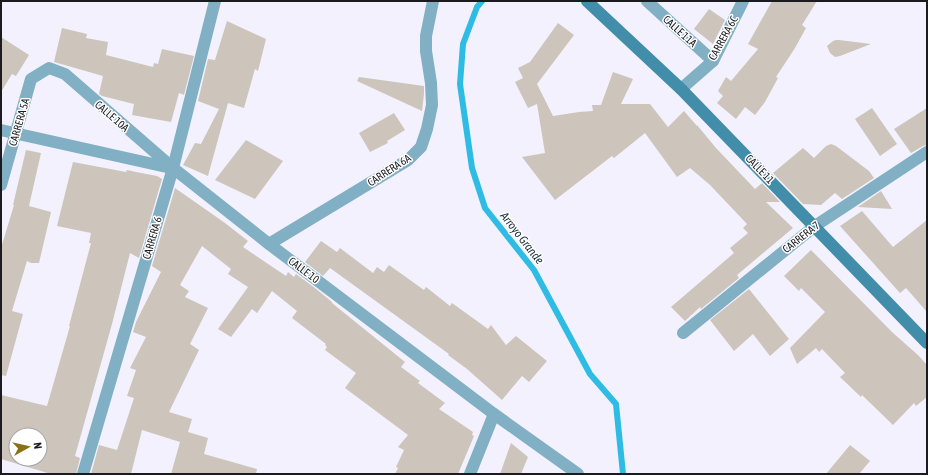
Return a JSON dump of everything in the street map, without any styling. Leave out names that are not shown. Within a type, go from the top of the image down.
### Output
[{"type":"street","name":"CARRERA 6","points":[[83,474],[173,168],[215,1]]},
{"type":"street","name":"CARRERA 6A","points":[[269,244],[408,160],[421,147],[427,129],[432,105],[431,83],[426,51],[426,36],[433,1]]},
{"type":"street","name":"CALLE 11","points":[[587,1],[682,89],[927,343]]},
{"type":"street","name":"CALLE 11A","points":[[647,1],[713,61]]},
{"type":"street","name":"CARRERA 6C","points":[[682,89],[713,61],[743,1]]},
{"type":"street","name":"CALLE 10A","points":[[49,68],[65,74],[173,168]]},
{"type":"street","name":"CARRERA 5A","points":[[1,185],[31,79],[49,68]]},
{"type":"street","name":"CALLE 10","points":[[1,130],[173,168],[269,244],[494,414],[578,474]]},
{"type":"street","name":"CARRERA 7","points":[[683,333],[815,226],[927,152]]},
{"type":"street","points":[[470,474],[494,414]]},
{"type":"building","points":[[772,1],[817,1],[802,25],[806,28],[776,77],[778,78],[765,102],[755,115],[745,107],[736,119],[717,103],[723,96],[718,91],[726,77],[731,81],[758,49],[748,44]]},
{"type":"building","points":[[709,9],[725,20],[713,44],[694,29]]},
{"type":"building","points":[[227,21],[266,39],[258,71],[255,69],[244,108],[228,103],[208,176],[183,165],[195,143],[201,144],[219,109],[198,101],[208,59],[215,60]]},
{"type":"building","points":[[558,23],[574,35],[537,84],[553,116],[593,111],[592,105],[601,105],[613,72],[633,79],[621,104],[650,104],[668,127],[684,111],[716,148],[755,189],[762,183],[780,202],[766,202],[793,228],[737,275],[739,278],[701,309],[700,307],[685,321],[671,307],[734,253],[730,248],[748,233],[743,228],[747,224],[710,185],[690,168],[677,177],[645,133],[614,158],[612,156],[555,200],[522,157],[545,153],[537,104],[528,108],[515,82],[523,78],[518,68],[530,62]]},
{"type":"building","points":[[62,28],[87,34],[86,38],[108,42],[106,55],[153,67],[154,63],[158,64],[162,49],[194,56],[184,95],[179,93],[171,122],[132,115],[134,104],[99,94],[103,76],[54,62]]},
{"type":"building","points":[[1,37],[29,55],[16,76],[12,74],[1,92]]},
{"type":"building","points":[[836,40],[871,44],[835,57],[830,53],[827,46]]},
{"type":"building","points":[[359,77],[424,86],[422,111],[357,81]]},
{"type":"building","points":[[872,108],[897,144],[880,156],[855,119]]},
{"type":"building","points":[[927,108],[927,145],[911,153],[894,129]]},
{"type":"building","points":[[394,113],[405,130],[387,141],[388,143],[370,152],[359,133]]},
{"type":"building","points":[[246,140],[283,161],[255,199],[215,180]]},
{"type":"building","points":[[831,144],[836,146],[869,171],[874,178],[842,199],[835,193],[821,205],[803,204],[773,173],[803,148],[814,158],[826,146]]},
{"type":"building","points":[[26,150],[41,153],[29,206],[51,212],[39,263],[31,263],[27,261],[12,311],[23,314],[6,376],[1,375],[1,248],[14,205]]},
{"type":"building","points":[[73,162],[126,172],[127,170],[157,176],[162,179],[139,258],[130,253],[75,456],[80,458],[76,474],[51,474],[28,467],[48,467],[48,427],[8,427],[8,461],[1,459],[1,395],[47,406],[70,326],[91,243],[89,243],[91,233],[57,226]]},
{"type":"building","points":[[175,188],[248,241],[243,247],[286,276],[288,272],[294,277],[296,274],[405,362],[401,367],[420,381],[418,383],[445,403],[439,409],[473,432],[472,435],[474,436],[458,474],[395,474],[398,468],[396,467],[404,450],[398,447],[408,435],[345,388],[356,373],[325,350],[327,347],[325,345],[326,344],[292,318],[297,311],[272,291],[257,313],[252,309],[231,337],[218,329],[248,287],[228,274],[231,269],[202,246],[180,285],[189,291],[185,297],[208,308],[190,344],[199,350],[169,412],[192,419],[188,432],[208,438],[204,454],[257,469],[256,474],[171,474],[180,442],[142,430],[131,474],[91,474],[99,445],[117,450],[134,398],[127,396],[136,370],[130,368],[146,337],[133,332],[136,322],[161,272],[152,266]]},
{"type":"building","points":[[881,191],[892,209],[858,207]]},
{"type":"building","points":[[862,211],[893,247],[927,220],[927,312],[906,288],[900,293],[840,226]]},
{"type":"building","points":[[321,241],[337,252],[340,248],[373,273],[377,267],[384,272],[389,265],[424,290],[426,287],[450,306],[452,303],[488,329],[491,325],[506,345],[516,336],[547,361],[529,382],[522,376],[502,400],[467,369],[448,355],[449,354],[330,268],[323,276],[305,262]]},
{"type":"building","points":[[811,250],[892,332],[927,365],[927,397],[916,406],[914,403],[893,425],[862,395],[861,397],[840,377],[845,373],[822,349],[819,352],[816,348],[797,364],[790,348],[825,312],[801,288],[799,291],[784,276]]},
{"type":"building","points":[[749,289],[789,339],[770,356],[753,334],[734,351],[710,320]]},
{"type":"building","points":[[511,443],[528,457],[521,474],[500,474]]},
{"type":"building","points":[[850,445],[870,461],[859,474],[826,474]]},
{"type":"waterway","name":"Arroyo Grande","points":[[482,1],[477,7],[463,44],[460,84],[472,168],[485,208],[534,270],[590,374],[616,404],[623,474]]}]
